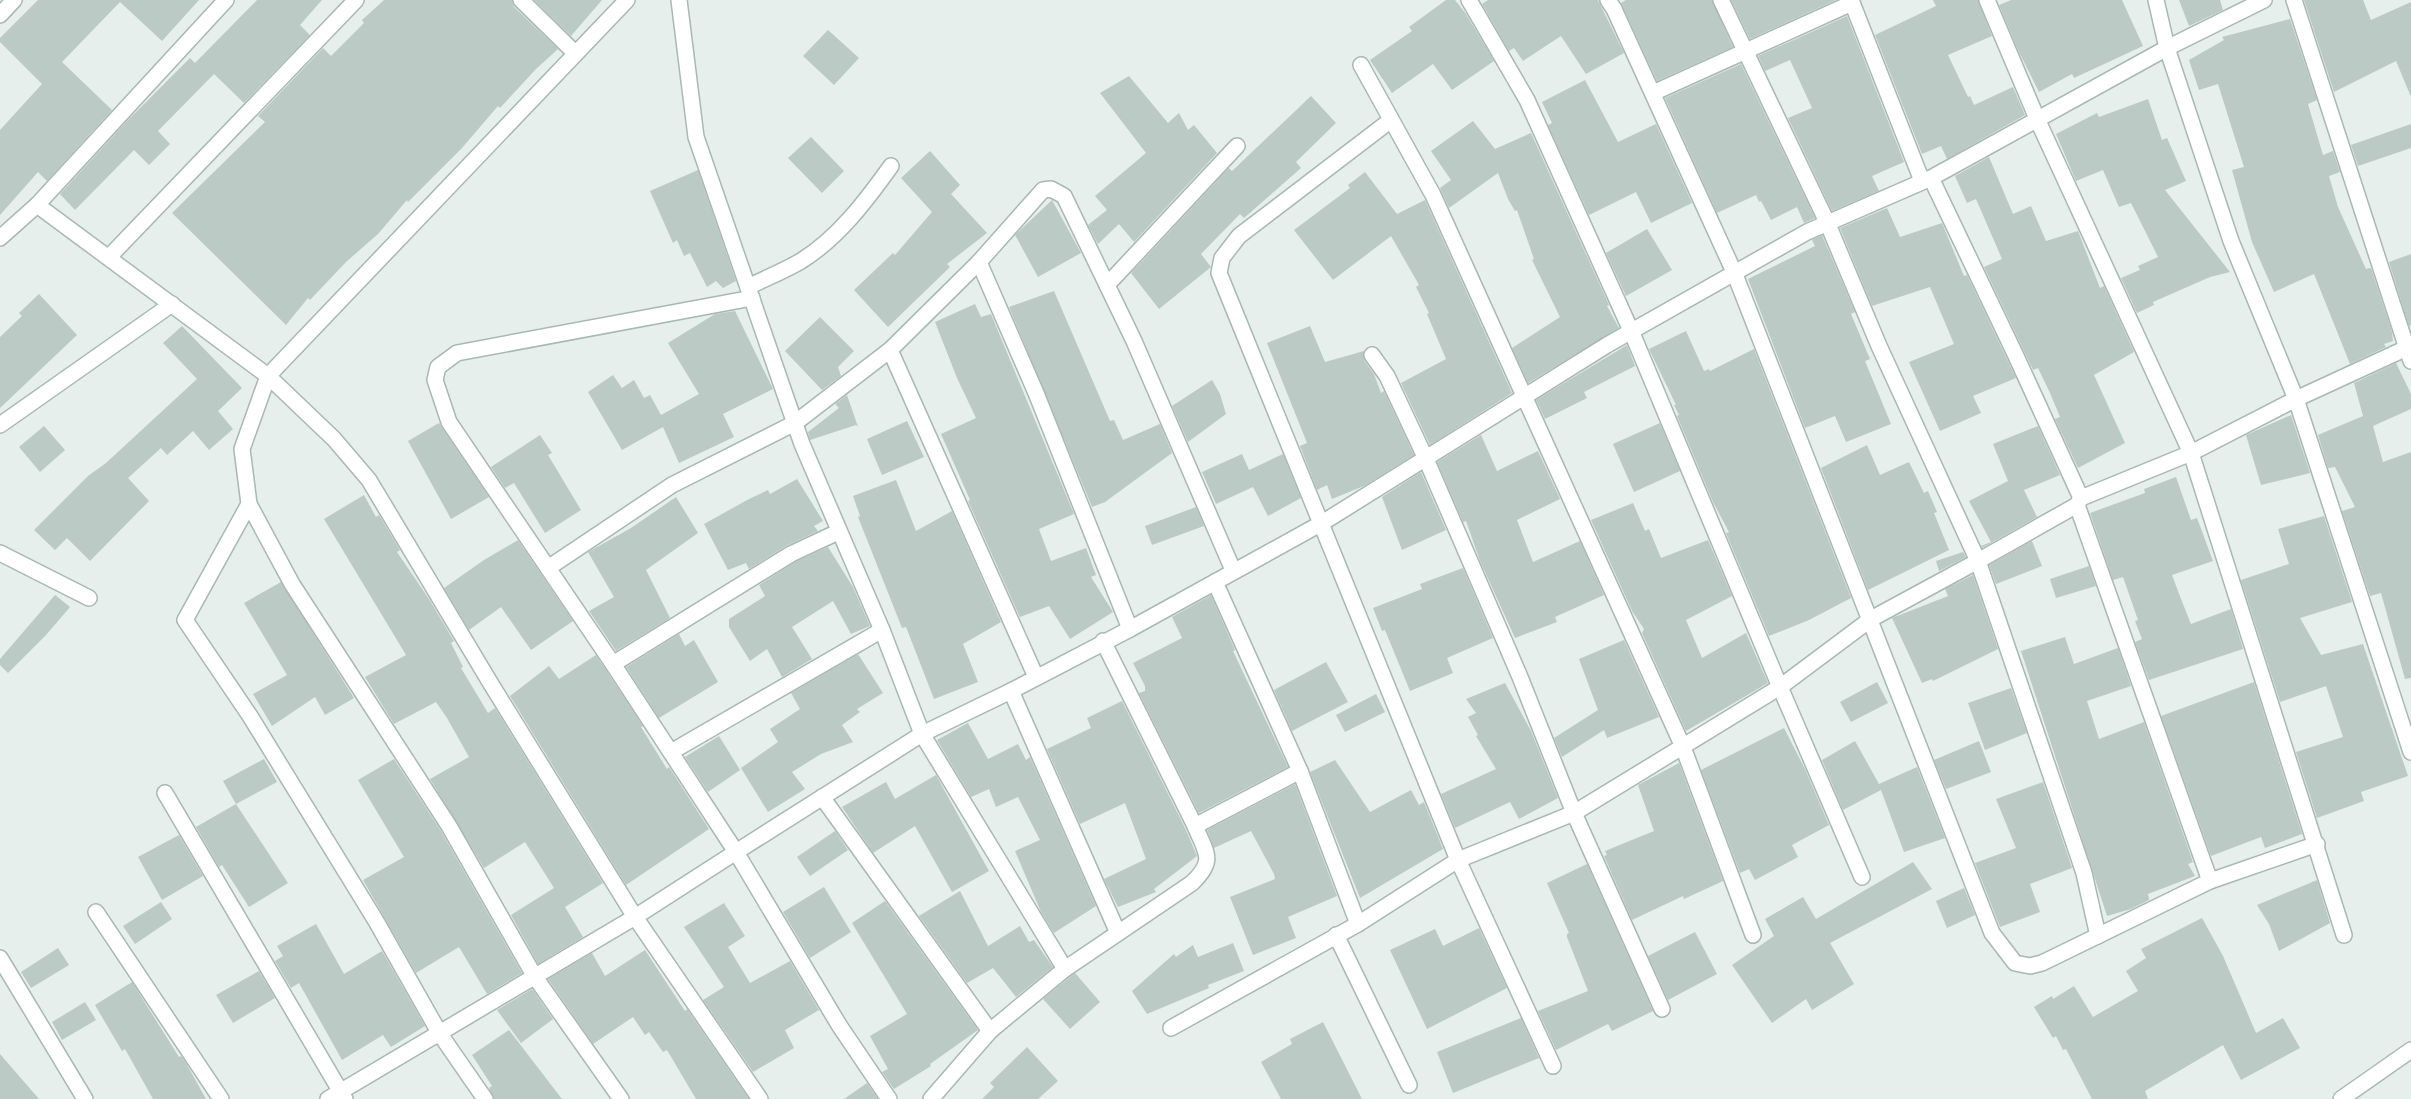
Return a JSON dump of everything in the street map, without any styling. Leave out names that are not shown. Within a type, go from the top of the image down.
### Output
[{"type":"street","points":[[0,16],[14,0]]},
{"type":"street","points":[[0,238],[37,205],[226,0]]},
{"type":"street","points":[[109,257],[356,0]]},
{"type":"street","points":[[521,0],[575,53]]},
{"type":"street","points":[[621,1099],[535,977],[449,826],[292,584],[250,504],[242,448],[268,376],[627,0]]},
{"type":"street","points":[[679,0],[696,137],[795,423],[838,532],[882,630],[922,734],[1065,969]]},
{"type":"street","points":[[1469,0],[1527,100],[1632,333],[1780,687],[1862,877]]},
{"type":"street","points":[[1608,0],[1734,272],[1992,932],[2015,963],[2030,966],[2042,963],[2210,881],[2317,844]]},
{"type":"street","points":[[1721,0],[1827,222],[1878,346],[1978,561],[2084,873],[2098,936]]},
{"type":"street","points":[[2156,0],[2168,48],[2232,241],[2296,399],[2411,752]]},
{"type":"street","points":[[165,793],[337,1097],[635,917],[922,734],[1011,692],[1322,523],[1608,345],[1632,333],[1734,272],[1827,222],[1927,180],[2038,121],[2168,48],[2264,0]]},
{"type":"street","points":[[1171,1028],[1358,924],[1458,860],[1574,812],[1780,687],[1871,619],[1978,561],[2079,501],[2191,453],[2296,399],[2410,352],[2294,0]]},
{"type":"street","points":[[1992,1],[2038,121],[2191,453],[2317,844],[2344,935]]},
{"type":"street","points":[[1652,93],[1851,2],[1927,180],[2079,501],[2210,881]]},
{"type":"street","points":[[1361,65],[1433,195],[1683,747],[1753,935]]},
{"type":"street","points":[[1391,120],[1239,236],[1222,258],[1220,272],[1458,860],[1553,1066]]},
{"type":"street","points":[[1107,285],[1237,146]]},
{"type":"street","points":[[889,1099],[839,1024],[736,852],[613,664],[449,422],[435,380],[438,367],[457,353],[750,292],[801,261],[826,240],[860,208],[890,166]]},
{"type":"street","points":[[548,568],[672,485],[795,423],[890,350],[979,262],[1043,190],[1050,189],[1064,196],[1134,341],[1233,570]]},
{"type":"street","points":[[37,205],[268,376],[334,439],[369,480],[491,684],[635,917],[760,1099]]},
{"type":"street","points":[[979,262],[1036,393],[1130,629]]},
{"type":"street","points":[[0,425],[172,304]]},
{"type":"street","points":[[890,350],[1036,677]]},
{"type":"street","points":[[1372,355],[1387,376],[1426,459],[1516,669],[1574,812],[1662,1010]]},
{"type":"street","points":[[250,504],[185,620],[250,716],[371,913],[440,1034],[485,1099]]},
{"type":"street","points":[[613,664],[791,554],[838,532]]},
{"type":"street","points":[[0,552],[90,598]]},
{"type":"street","points":[[1214,582],[1300,771],[1358,924]]},
{"type":"street","points":[[671,752],[882,630]]},
{"type":"street","points":[[931,1099],[990,1031],[1065,969],[1192,883],[1204,871],[1208,858],[1195,826],[1103,641]]},
{"type":"street","points":[[1011,692],[1118,933]]},
{"type":"street","points":[[1195,826],[1300,771]]},
{"type":"street","points":[[822,798],[990,1031]]},
{"type":"street","points":[[96,912],[221,1099]]},
{"type":"street","points":[[1336,935],[1409,1085]]},
{"type":"street","points":[[0,958],[85,1099]]},
{"type":"street","points":[[2341,1099],[2411,1050]]},
{"type":"building","points":[[38,0],[199,0],[162,41],[120,2],[62,62],[112,110],[47,181],[38,172],[0,215],[0,130],[42,84],[0,42],[0,38]]},
{"type":"building","points":[[257,0],[322,0],[300,25],[310,35],[244,103],[214,74],[158,131],[170,144],[149,165],[134,150],[75,210],[60,194],[126,122],[190,58],[195,63]]},
{"type":"building","points":[[384,0],[512,0],[514,7],[558,49],[536,69],[500,108],[498,106],[462,148],[408,202],[407,200],[378,234],[346,262],[310,300],[308,298],[286,325],[172,213],[265,122],[258,116],[323,48],[331,56],[364,23],[362,20]]},
{"type":"building","points":[[534,0],[602,0],[571,36]]},
{"type":"building","points":[[1446,0],[1455,0],[1466,14],[1494,61],[1452,90],[1433,64],[1392,93],[1370,60],[1412,31],[1409,27]]},
{"type":"building","points":[[1488,0],[1598,0],[1624,53],[1586,74],[1561,36],[1523,61],[1514,48],[1509,51],[1482,4]]},
{"type":"building","points":[[1626,0],[1712,0],[1733,47],[1657,81],[1621,3]]},
{"type":"building","points":[[1731,0],[1836,0],[1750,39]]},
{"type":"building","points":[[1933,0],[1978,0],[1992,36],[1948,55],[1968,97],[1970,96],[1974,105],[2013,87],[2025,115],[1947,159],[1941,146],[1922,154],[1875,35],[1936,6]]},
{"type":"building","points":[[2011,0],[2122,0],[2143,46],[2074,78],[2072,74],[2039,92],[2018,50],[1999,5]]},
{"type":"building","points":[[2179,0],[2220,0],[2223,10],[2189,26]]},
{"type":"building","points":[[2304,0],[2363,0],[2371,20],[2411,2],[2411,97],[2396,61],[2334,92]]},
{"type":"building","points":[[1847,16],[1904,162],[1872,176],[1879,191],[1832,211],[1788,118],[1812,108],[1790,60],[1765,71],[1758,56]]},
{"type":"building","points":[[2290,19],[2317,100],[2308,104],[2323,155],[2333,151],[2340,172],[2329,176],[2338,207],[2366,269],[2371,268],[2392,332],[2393,341],[2384,344],[2386,347],[2350,364],[2314,274],[2274,292],[2252,242],[2232,170],[2244,167],[2218,84],[2199,90],[2189,60],[2224,40],[2222,37]]},
{"type":"building","points":[[828,30],[859,58],[834,85],[803,56]]},
{"type":"building","points":[[1741,64],[1815,218],[1804,223],[1797,207],[1771,220],[1756,195],[1717,213],[1665,98]]},
{"type":"building","points":[[1129,76],[1168,123],[1179,113],[1188,130],[1194,125],[1217,153],[1134,242],[1119,224],[1098,244],[1088,225],[1107,210],[1095,196],[1146,153],[1100,93]]},
{"type":"building","points":[[1585,80],[1618,142],[1656,124],[1692,203],[1651,223],[1636,192],[1589,215],[1548,125],[1552,123],[1542,102]]},
{"type":"building","points":[[1311,96],[1336,123],[1296,162],[1301,168],[1244,218],[1240,214],[1201,254],[1211,267],[1159,309],[1131,273],[1229,168],[1232,171]]},
{"type":"building","points":[[2148,99],[2162,140],[2167,138],[2186,181],[2165,190],[2230,272],[2210,277],[2153,302],[2154,305],[2137,313],[2121,278],[2140,270],[2138,266],[2158,257],[2131,203],[2119,207],[2103,170],[2076,181],[2056,134],[2097,113],[2099,117]]},
{"type":"building","points":[[1473,121],[1495,149],[1531,133],[1609,305],[1607,306],[1619,328],[1528,383],[1512,348],[1560,317],[1532,260],[1534,259],[1517,210],[1515,211],[1508,199],[1498,173],[1449,208],[1440,188],[1451,180],[1431,151]]},
{"type":"building","points":[[2411,124],[2411,148],[2358,166],[2351,145]]},
{"type":"building","points":[[811,137],[844,171],[822,193],[788,158]]},
{"type":"building","points":[[930,151],[960,185],[951,194],[987,233],[947,264],[950,267],[888,327],[854,290],[893,253],[895,255],[932,212],[901,178]]},
{"type":"building","points":[[1989,157],[2013,214],[2031,206],[2046,241],[2078,231],[2100,288],[2104,286],[2134,352],[2094,375],[2125,443],[2078,468],[2055,419],[2060,417],[2050,393],[2038,368],[2033,370],[1984,267],[2002,259],[1976,199],[1967,203],[1955,176]]},
{"type":"building","points":[[698,170],[736,281],[723,288],[716,281],[707,287],[690,253],[684,256],[677,240],[673,243],[650,191]]},
{"type":"building","points":[[1365,172],[1397,214],[1425,200],[1512,393],[1430,445],[1401,383],[1446,359],[1427,314],[1429,313],[1416,287],[1419,285],[1391,236],[1333,280],[1294,230],[1350,188],[1348,185]]},
{"type":"building","points":[[1052,200],[1081,253],[1038,277],[1015,235]]},
{"type":"building","points":[[1887,208],[1900,237],[1942,223],[1964,276],[1967,275],[2016,378],[1973,396],[1981,413],[1940,431],[1909,362],[1954,344],[1930,287],[1872,306],[1840,228]]},
{"type":"building","points":[[1647,229],[1672,270],[1626,296],[1606,253]]},
{"type":"building","points":[[1822,235],[1855,312],[1851,314],[1870,359],[1865,361],[1891,424],[1846,442],[1835,416],[1805,428],[1748,279],[1815,246],[1812,240]]},
{"type":"building","points":[[2411,254],[2411,325],[2409,326],[2389,262]]},
{"type":"building","points":[[1054,291],[1110,421],[1114,420],[1123,440],[1160,424],[1172,453],[1105,502],[1092,507],[1009,307]]},
{"type":"building","points":[[39,294],[77,335],[0,408],[0,337],[22,316],[19,313]]},
{"type":"building","points":[[975,304],[981,317],[991,314],[1074,514],[1039,529],[1051,561],[1086,548],[1096,575],[1091,577],[1113,612],[1070,639],[1049,606],[1020,617],[968,501],[970,500],[941,434],[976,418],[957,378],[935,322]]},
{"type":"building","points":[[735,311],[773,389],[723,414],[734,437],[679,463],[663,427],[622,450],[588,392],[613,375],[622,388],[634,380],[644,398],[650,395],[661,415],[699,394],[668,343],[715,314]]},
{"type":"building","points":[[820,317],[854,351],[838,367],[841,376],[822,390],[785,351]]},
{"type":"building","points":[[182,326],[242,388],[218,411],[233,429],[209,450],[193,431],[167,455],[161,448],[128,478],[149,501],[90,561],[67,538],[55,550],[34,530],[88,476],[106,463],[197,379],[163,343]]},
{"type":"building","points":[[1310,326],[1325,362],[1364,351],[1364,360],[1374,374],[1381,393],[1384,391],[1414,455],[1364,486],[1332,499],[1327,485],[1317,490],[1300,446],[1307,443],[1267,343]]},
{"type":"building","points":[[1686,331],[1704,371],[1709,369],[1710,371],[1754,349],[1851,598],[1809,620],[1769,636],[1726,533],[1729,532],[1713,502],[1677,416],[1679,415],[1674,405],[1676,405],[1649,349]]},
{"type":"building","points":[[1627,345],[1635,366],[1584,392],[1587,398],[1545,419],[1536,400]]},
{"type":"building","points":[[2396,363],[2411,394],[2411,409],[2373,426],[2383,462],[2411,452],[2411,678],[2405,679],[2381,593],[2370,596],[2342,511],[2355,507],[2335,467],[2328,468],[2318,435],[2363,416],[2354,383]]},
{"type":"building","points":[[1212,380],[1220,394],[1226,414],[1188,442],[1172,406]]},
{"type":"building","points":[[847,395],[858,427],[856,425],[810,440],[808,432],[839,408],[835,404]]},
{"type":"building","points":[[2291,415],[2310,473],[2261,485],[2246,435]]},
{"type":"building","points":[[907,421],[924,457],[882,475],[867,439]]},
{"type":"building","points":[[439,423],[489,497],[451,519],[408,441]]},
{"type":"building","points":[[1660,423],[1680,471],[1634,492],[1613,444]]},
{"type":"building","points":[[44,426],[65,450],[40,472],[19,447]]},
{"type":"building","points":[[2038,426],[2060,475],[2024,490],[2037,517],[1982,548],[1981,546],[1991,542],[1969,501],[2008,481],[1993,444]]},
{"type":"building","points":[[540,435],[552,453],[548,455],[581,510],[545,533],[514,483],[505,488],[491,467]]},
{"type":"building","points":[[1481,435],[1497,471],[1538,451],[1560,499],[1517,520],[1533,562],[1580,541],[1604,595],[1555,617],[1557,622],[1515,638],[1480,561],[1466,521],[1463,522],[1437,462]]},
{"type":"building","points":[[1867,445],[1880,475],[1909,462],[1924,493],[1928,491],[1937,512],[1934,513],[1949,550],[1868,590],[1821,468]]},
{"type":"building","points":[[1242,454],[1249,470],[1283,454],[1301,498],[1268,516],[1253,487],[1216,504],[1202,472]]},
{"type":"building","points":[[1421,472],[1446,530],[1402,550],[1382,497]]},
{"type":"building","points":[[2176,477],[2191,520],[2197,518],[2213,561],[2172,575],[2181,599],[2191,624],[2231,609],[2243,649],[2149,680],[2135,642],[2142,639],[2135,621],[2138,620],[2123,577],[2113,580],[2090,513],[2145,493],[2144,489]]},
{"type":"building","points":[[797,479],[823,521],[814,526],[818,531],[786,546],[749,569],[746,563],[728,570],[704,524],[749,499],[768,490],[770,494]]},
{"type":"building","points":[[896,480],[916,531],[952,511],[1001,622],[963,644],[978,682],[934,699],[906,627],[902,628],[858,517],[860,516],[853,496]]},
{"type":"building","points":[[364,495],[376,517],[379,515],[400,550],[397,552],[429,599],[454,641],[451,643],[463,667],[461,668],[488,713],[495,708],[603,883],[565,907],[583,937],[538,964],[511,915],[554,888],[525,842],[484,868],[430,779],[469,757],[447,718],[436,702],[394,724],[365,677],[406,655],[324,519]]},
{"type":"building","points":[[676,497],[698,533],[646,570],[670,618],[616,651],[589,611],[614,597],[588,552],[631,528]]},
{"type":"building","points":[[1633,503],[1645,531],[1649,529],[1661,558],[1708,540],[1732,596],[1686,620],[1702,658],[1746,633],[1768,683],[1686,731],[1642,633],[1644,629],[1632,611],[1591,520]]},
{"type":"building","points":[[1196,507],[1204,526],[1152,545],[1145,526]]},
{"type":"building","points":[[2324,516],[2352,602],[2300,618],[2321,655],[2363,644],[2408,776],[2361,792],[2364,801],[2317,818],[2296,752],[2343,737],[2326,686],[2280,702],[2241,580],[2289,564],[2278,529]]},
{"type":"building","points":[[518,540],[573,621],[531,650],[501,607],[469,630],[444,588],[484,560]]},
{"type":"building","points":[[2032,541],[2042,566],[1996,584],[1989,565]]},
{"type":"building","points":[[828,547],[853,587],[870,626],[851,634],[833,601],[792,627],[812,659],[782,677],[767,649],[750,661],[729,627],[729,619],[765,596],[759,585],[795,562]]},
{"type":"building","points":[[1963,552],[1966,557],[1939,571],[1936,561]]},
{"type":"building","points":[[2089,566],[2096,586],[2056,598],[2050,579]]},
{"type":"building","points":[[1463,568],[1493,638],[1447,658],[1453,673],[1410,691],[1385,630],[1382,631],[1373,608],[1422,589],[1420,584]]},
{"type":"building","points":[[1973,575],[1998,649],[1933,681],[1932,679],[1922,683],[1892,618],[1948,596],[1945,589]]},
{"type":"building","points":[[281,582],[354,698],[325,715],[315,697],[272,726],[253,694],[287,675],[244,603]]},
{"type":"building","points":[[55,595],[70,607],[46,635],[8,673],[0,665],[0,659]]},
{"type":"building","points":[[1211,595],[1235,650],[1233,651],[1288,767],[1199,813],[1139,693],[1145,691],[1145,686],[1133,663],[1182,638],[1172,617]]},
{"type":"building","points":[[679,634],[685,646],[694,640],[718,682],[659,718],[626,667]]},
{"type":"building","points":[[2065,637],[2074,664],[2118,648],[2131,686],[2087,701],[2099,739],[2144,722],[2193,862],[2188,864],[2195,876],[2148,894],[2149,900],[2131,909],[2107,916],[2021,651]]},
{"type":"building","points":[[1624,640],[1659,717],[1607,738],[1604,730],[1562,757],[1554,738],[1598,710],[1579,659]]},
{"type":"building","points":[[858,654],[883,693],[857,709],[860,712],[842,725],[853,742],[821,754],[792,772],[805,789],[768,812],[741,768],[778,742],[770,729],[800,709],[791,693]]},
{"type":"building","points":[[596,655],[643,726],[641,727],[667,769],[669,767],[709,829],[626,885],[510,696],[549,666],[559,679]]},
{"type":"building","points":[[1326,662],[1348,702],[1292,731],[1274,690]]},
{"type":"building","points":[[1877,682],[1888,703],[1851,722],[1840,702]]},
{"type":"building","points":[[2254,682],[2302,834],[2265,848],[2261,837],[2211,856],[2161,716]]},
{"type":"building","points":[[1505,683],[1531,731],[1558,798],[1519,819],[1510,802],[1455,828],[1441,794],[1496,769],[1476,736],[1478,735],[1468,717],[1476,713],[1466,699]]},
{"type":"building","points":[[2011,688],[2027,733],[1985,750],[1968,703]]},
{"type":"building","points":[[1376,694],[1385,712],[1345,732],[1336,715]]},
{"type":"building","points":[[1122,701],[1197,856],[1154,889],[1156,892],[1118,907],[1104,879],[1146,859],[1125,803],[1080,824],[1047,749],[1091,728],[1087,718]]},
{"type":"building","points":[[968,723],[988,759],[1018,744],[1026,760],[1030,757],[1096,906],[1054,933],[1041,912],[1015,851],[1040,840],[1018,797],[996,807],[989,789],[971,797],[937,740]]},
{"type":"building","points":[[1784,728],[1805,769],[1829,825],[1792,845],[1798,857],[1755,880],[1749,869],[1740,873],[1701,770]]},
{"type":"building","points":[[719,736],[740,770],[708,792],[685,757]]},
{"type":"building","points":[[1855,741],[1879,784],[1917,767],[1945,838],[1904,852],[1881,790],[1843,810],[1822,760]]},
{"type":"building","points":[[1979,741],[1991,772],[1946,789],[1934,760]]},
{"type":"building","points":[[264,759],[277,782],[236,804],[223,781]]},
{"type":"building","points":[[394,759],[441,831],[522,973],[487,994],[459,947],[416,973],[363,880],[404,857],[358,780]]},
{"type":"building","points":[[1335,760],[1370,812],[1411,790],[1419,805],[1424,802],[1443,849],[1360,898],[1310,772]]},
{"type":"building","points":[[1679,763],[1723,881],[1684,899],[1683,896],[1632,920],[1604,856],[1607,855],[1605,851],[1654,831],[1638,785]]},
{"type":"building","points":[[936,775],[989,871],[952,892],[915,826],[873,853],[842,807],[886,782],[895,799]]},
{"type":"building","points":[[2043,782],[2072,868],[2030,884],[2040,912],[2000,927],[1975,863],[2016,848],[1996,799]]},
{"type":"building","points":[[1295,784],[1337,896],[1288,917],[1296,938],[1253,955],[1230,897],[1275,879],[1274,874],[1251,831],[1214,848],[1207,830]]},
{"type":"building","points":[[236,804],[288,883],[249,907],[222,865],[219,867],[196,827]]},
{"type":"building","points":[[835,831],[848,850],[810,876],[797,857]]},
{"type":"building","points":[[179,835],[203,876],[162,900],[138,857]]},
{"type":"building","points":[[1913,862],[1932,889],[1830,943],[1854,984],[1812,1010],[1806,999],[1772,1023],[1732,965],[1774,936],[1765,919],[1803,897],[1816,919]]},
{"type":"building","points":[[1587,864],[1653,1011],[1612,1031],[1608,1024],[1556,1050],[1538,1011],[1588,991],[1567,937],[1569,933],[1547,883]]},
{"type":"building","points":[[2317,880],[2330,923],[2279,951],[2269,924],[2257,905]]},
{"type":"building","points":[[824,887],[851,932],[810,958],[783,912]]},
{"type":"building","points":[[1964,888],[1975,915],[1947,928],[1936,901]]},
{"type":"building","points":[[960,891],[988,946],[1020,926],[1029,942],[1034,940],[1053,967],[1016,997],[993,968],[967,983],[919,916]]},
{"type":"building","points":[[885,901],[978,1030],[930,1064],[931,1066],[894,1089],[882,1072],[888,1069],[870,1036],[907,1014],[852,923]]},
{"type":"building","points":[[161,902],[172,919],[135,944],[123,926]]},
{"type":"building","points":[[724,903],[745,936],[728,947],[750,983],[790,961],[819,1010],[785,1030],[794,1048],[753,1072],[703,1000],[724,987],[684,927]]},
{"type":"building","points":[[2202,918],[2223,956],[2256,1033],[2283,1018],[2300,1048],[2241,1080],[2223,1045],[2145,1091],[2148,1099],[2092,1099],[2066,1049],[2063,1050],[2056,1036],[2053,1038],[2034,1007],[2052,996],[2053,999],[2074,986],[2093,1017],[2138,991],[2126,971],[2146,958],[2141,949]]},
{"type":"building","points":[[316,924],[344,974],[382,951],[425,1026],[391,1047],[383,1035],[342,1060],[299,983],[291,988],[275,961],[283,956],[277,946]]},
{"type":"building","points":[[1479,928],[1507,988],[1427,1029],[1390,950],[1435,929],[1443,946]]},
{"type":"building","points":[[1695,932],[1717,974],[1668,1000],[1648,956]]},
{"type":"building","points":[[1233,943],[1244,971],[1208,985],[1209,988],[1147,1014],[1132,991],[1174,954],[1176,957],[1193,945],[1198,957]]},
{"type":"building","points":[[58,948],[69,965],[31,988],[21,972]]},
{"type":"building","points":[[645,950],[685,1011],[687,1009],[749,1099],[696,1099],[667,1050],[663,1052],[649,1032],[645,1035],[633,1017],[593,1044],[548,979],[592,953],[605,976]]},
{"type":"building","points":[[259,971],[275,998],[233,1023],[216,995]]},
{"type":"building","points":[[1075,973],[1100,1002],[1070,1029],[1043,999]]},
{"type":"building","points":[[132,982],[179,1057],[181,1056],[186,1063],[206,1099],[153,1099],[125,1049],[122,1051],[95,1005]]},
{"type":"building","points":[[532,989],[553,1019],[521,1043],[497,1010]]},
{"type":"building","points":[[85,1002],[96,1020],[62,1040],[52,1022]]},
{"type":"building","points":[[1521,1018],[1539,1058],[1453,1093],[1437,1052]]},
{"type":"building","points":[[1323,1022],[1362,1099],[1281,1099],[1261,1062],[1292,1044],[1290,1039]]},
{"type":"building","points":[[509,1030],[562,1099],[494,1099],[489,1088],[492,1086],[472,1055]]},
{"type":"building","points":[[1027,1047],[1058,1081],[1038,1099],[982,1099],[994,1087],[990,1083]]},
{"type":"building","points":[[0,1054],[39,1099],[0,1099]]},
{"type":"building","points":[[867,1083],[878,1099],[844,1099]]}]
